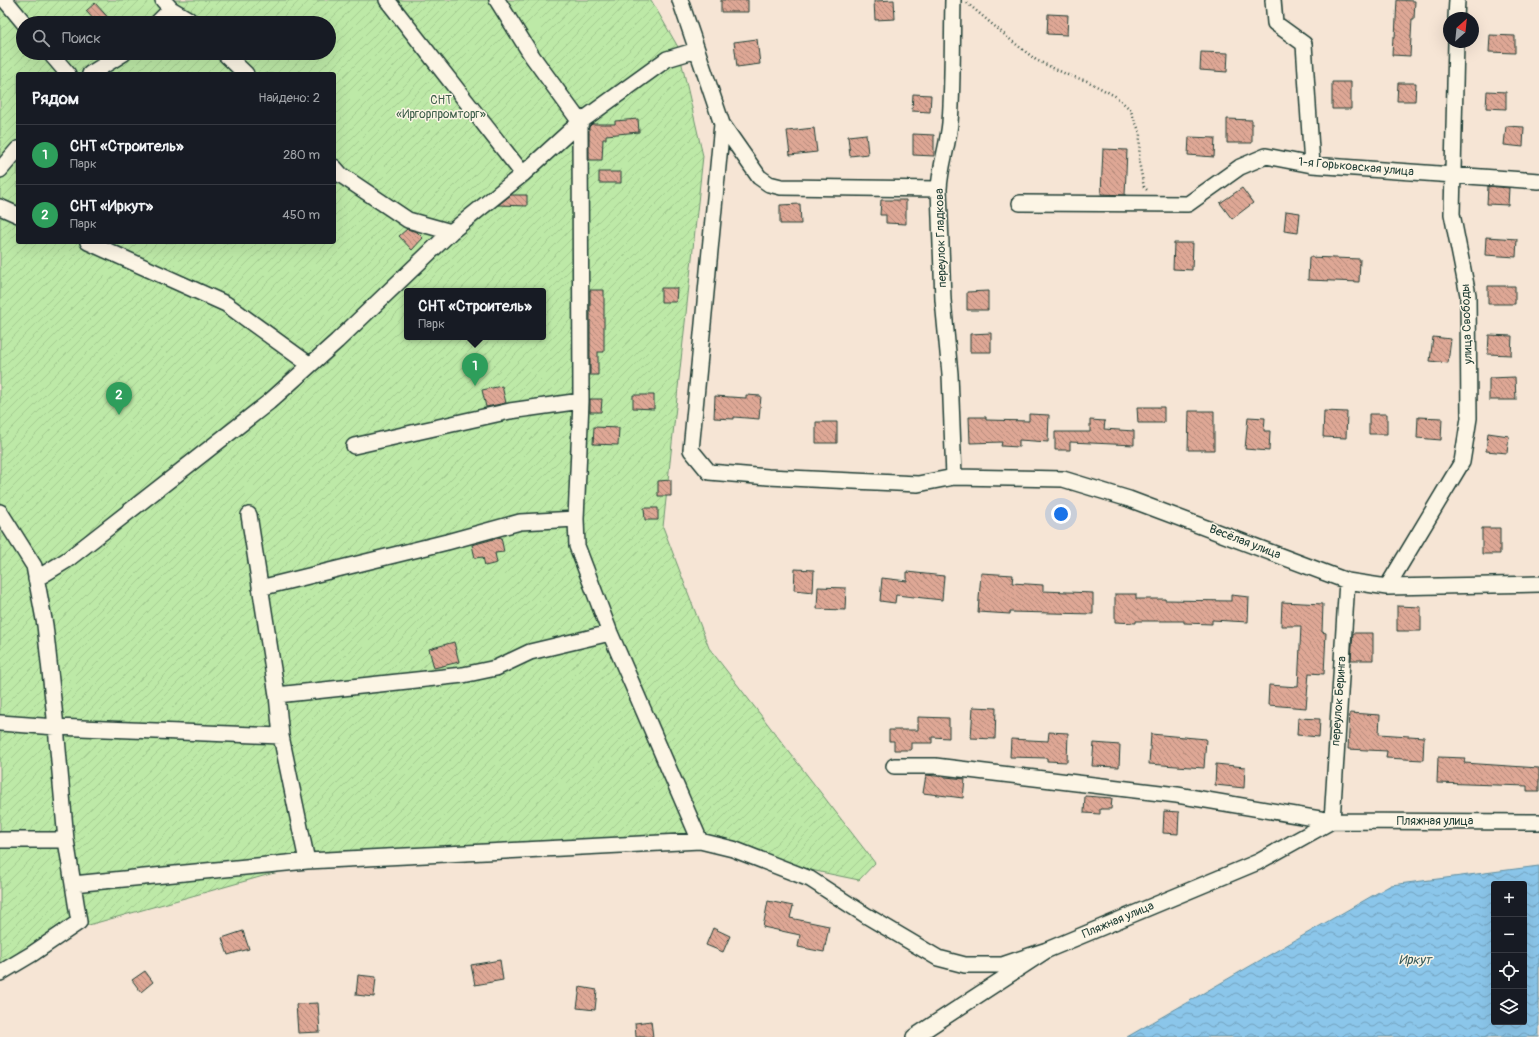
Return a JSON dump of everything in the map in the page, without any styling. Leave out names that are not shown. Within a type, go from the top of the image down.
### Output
[{"type":"street","points":[[5,0],[18,16]]},
{"type":"street","points":[[387,0],[523,174]]},
{"type":"street","points":[[497,0],[532,56],[580,122],[581,401],[576,519],[577,546],[610,633],[700,842]]},
{"type":"street","points":[[680,0],[722,124],[759,177],[769,184],[781,187],[939,190]]},
{"type":"street","name":"переулок Гладкова","points":[[953,0],[950,125],[940,176],[939,190],[943,300],[950,374],[954,477]]},
{"type":"street","points":[[1273,0],[1275,23],[1304,44],[1312,165]]},
{"type":"street","points":[[1456,12],[1457,0]]},
{"type":"street","points":[[161,16],[167,5],[184,16]]},
{"type":"street","name":"улица Свободы","points":[[1387,587],[1462,462],[1469,418],[1468,294],[1452,214],[1456,48]]},
{"type":"street","points":[[36,579],[80,551],[269,402],[310,366],[451,232],[523,174],[580,122],[667,59],[697,50]]},
{"type":"street","points":[[56,60],[66,72]]},
{"type":"street","points":[[93,72],[113,60]]},
{"type":"street","points":[[231,60],[244,72]]},
{"type":"street","name":"Весёлая улица","points":[[722,124],[691,450],[709,472],[768,477],[918,484],[954,477],[1063,479],[1129,499],[1347,581],[1387,587],[1539,584]]},
{"type":"street","points":[[0,170],[16,151]]},
{"type":"street","name":"1-я Горьковская улица","points":[[1020,203],[1188,204],[1240,167],[1266,156],[1312,165],[1539,181]]},
{"type":"street","points":[[336,169],[341,175],[408,220],[451,232]]},
{"type":"street","points":[[0,207],[16,214]]},
{"type":"street","points":[[92,244],[226,304],[310,366]]},
{"type":"street","points":[[354,446],[510,411],[581,401]]},
{"type":"street","points":[[0,512],[34,566],[45,625],[66,840],[79,922],[32,954],[0,973]]},
{"type":"street","points":[[249,515],[277,695],[281,736],[307,861]]},
{"type":"street","points":[[260,588],[447,542],[520,522],[576,519]]},
{"type":"street","name":"переулок Беринга","points":[[1332,821],[1347,581]]},
{"type":"street","points":[[277,695],[463,675],[496,668],[530,652],[610,633]]},
{"type":"street","points":[[0,723],[56,727],[281,736]]},
{"type":"street","name":"Пляжная улица","points":[[894,766],[935,766],[1170,794],[1332,821],[1539,822]]},
{"type":"street","name":"Пляжная улица","points":[[914,1037],[1047,950],[1258,862],[1332,821]]},
{"type":"street","points":[[0,840],[66,840]]},
{"type":"street","points":[[73,884],[307,861],[700,842],[733,849],[810,879],[867,916],[938,958],[965,965],[1002,965],[1047,950]]},
{"type":"path","points":[[963,0],[1036,60],[1068,75],[1087,81],[1115,96],[1130,109],[1140,134],[1140,162],[1144,187],[1149,192]]},
{"type":"green space","name":"СНТ «Иргорпромторг»","points":[[0,0],[651,0],[678,47],[703,156],[663,527],[709,648],[875,863],[859,880],[690,845],[299,866],[78,928],[0,973]]},
{"type":"water","name":"Иркут","points":[[1539,866],[1539,1037],[1127,1037],[1391,885]]},
{"type":"building","points":[[721,0],[748,0],[748,12],[721,12]]},
{"type":"building","points":[[894,0],[895,19],[875,20],[874,1]]},
{"type":"building","points":[[1397,0],[1415,1],[1414,19],[1412,19],[1410,56],[1392,55],[1393,37],[1395,37]]},
{"type":"building","points":[[95,3],[107,16],[91,16],[86,11]]},
{"type":"building","points":[[1048,14],[1068,15],[1067,35],[1047,34]]},
{"type":"building","points":[[1490,35],[1515,36],[1515,53],[1489,52]]},
{"type":"building","points":[[757,39],[760,64],[737,67],[734,42]]},
{"type":"building","points":[[1201,52],[1228,53],[1227,72],[1200,70]]},
{"type":"building","points":[[1332,82],[1351,82],[1351,109],[1332,109]]},
{"type":"building","points":[[1398,83],[1416,83],[1415,101],[1397,101]]},
{"type":"building","points":[[1487,91],[1506,92],[1506,109],[1486,108]]},
{"type":"building","points":[[913,94],[931,95],[930,112],[912,111]]},
{"type":"building","points":[[638,119],[639,132],[606,135],[606,139],[603,139],[602,160],[589,160],[589,127],[592,124],[615,124],[615,121]]},
{"type":"building","points":[[1227,119],[1252,120],[1252,143],[1227,143]]},
{"type":"building","points":[[1506,126],[1524,127],[1523,147],[1504,145]]},
{"type":"building","points":[[814,128],[817,152],[790,155],[787,131]]},
{"type":"building","points":[[866,134],[868,154],[850,156],[848,136]]},
{"type":"building","points":[[913,134],[934,135],[934,156],[913,155]]},
{"type":"building","points":[[1189,137],[1215,138],[1214,157],[1188,155]]},
{"type":"building","points":[[1103,149],[1127,150],[1125,195],[1101,194]]},
{"type":"building","points":[[599,172],[621,172],[621,183],[599,183]]},
{"type":"building","points":[[1488,186],[1509,188],[1508,205],[1487,204]]},
{"type":"building","points":[[1242,188],[1253,203],[1232,219],[1220,203]]},
{"type":"building","points":[[511,195],[527,195],[527,206],[498,205]]},
{"type":"building","points":[[881,200],[906,200],[906,224],[886,223],[886,215],[880,215]]},
{"type":"building","points":[[800,204],[801,224],[780,224],[780,205]]},
{"type":"building","points":[[1286,211],[1300,213],[1298,233],[1284,231]]},
{"type":"building","points":[[407,229],[417,232],[423,238],[412,250],[399,236]]},
{"type":"building","points":[[1486,237],[1517,239],[1516,257],[1485,255]]},
{"type":"building","points":[[1174,243],[1193,243],[1192,270],[1173,269]]},
{"type":"building","points":[[1309,257],[1360,259],[1359,282],[1308,280]]},
{"type":"building","points":[[1488,286],[1515,286],[1515,304],[1488,304]]},
{"type":"building","points":[[661,288],[677,288],[676,302],[661,302]]},
{"type":"building","points":[[590,290],[604,290],[604,352],[598,352],[598,375],[590,375]]},
{"type":"building","points":[[988,291],[988,310],[967,310],[967,292]]},
{"type":"building","points":[[991,333],[991,352],[970,352],[970,334]]},
{"type":"building","points":[[1489,335],[1512,336],[1511,355],[1488,354]]},
{"type":"building","points":[[1433,337],[1451,339],[1448,363],[1430,361]]},
{"type":"building","points":[[1515,377],[1516,400],[1489,400],[1489,378]]},
{"type":"building","points":[[502,386],[506,403],[486,407],[482,390]]},
{"type":"building","points":[[633,395],[654,395],[654,409],[633,408]]},
{"type":"building","points":[[746,395],[761,396],[759,419],[734,417],[734,419],[714,418],[715,396],[746,398]]},
{"type":"building","points":[[590,399],[602,399],[601,412],[590,412]]},
{"type":"building","points":[[1137,407],[1164,407],[1164,423],[1138,423]]},
{"type":"building","points":[[1189,411],[1214,411],[1214,450],[1188,450]]},
{"type":"building","points":[[1324,411],[1347,412],[1346,438],[1323,437]]},
{"type":"building","points":[[1029,414],[1049,415],[1048,442],[1019,440],[1019,447],[1001,446],[1002,442],[970,443],[969,417],[986,417],[986,420],[1029,421]]},
{"type":"building","points":[[1369,414],[1387,414],[1387,434],[1369,434]]},
{"type":"building","points":[[1248,417],[1265,418],[1264,431],[1270,431],[1269,451],[1245,449]]},
{"type":"building","points":[[1418,417],[1442,418],[1441,440],[1417,438]]},
{"type":"building","points":[[1090,420],[1105,421],[1104,429],[1134,431],[1134,445],[1070,442],[1070,450],[1055,450],[1055,432],[1090,432]]},
{"type":"building","points":[[816,422],[837,422],[837,443],[816,443]]},
{"type":"building","points":[[594,427],[619,428],[618,445],[593,444]]},
{"type":"building","points":[[1488,433],[1509,436],[1507,453],[1486,451]]},
{"type":"building","points":[[671,480],[671,496],[658,496],[658,481]]},
{"type":"building","points":[[644,508],[658,508],[658,520],[645,520]]},
{"type":"building","points":[[1482,528],[1500,528],[1500,554],[1482,554]]},
{"type":"building","points":[[501,537],[504,552],[495,553],[497,563],[485,566],[483,557],[475,558],[472,545]]},
{"type":"building","points":[[795,569],[814,570],[813,592],[794,590]]},
{"type":"building","points":[[907,572],[944,576],[942,600],[896,595],[895,603],[880,601],[882,578],[907,581]]},
{"type":"building","points":[[981,573],[1013,575],[1012,583],[1043,585],[1043,591],[1093,593],[1093,614],[1010,612],[1010,614],[978,612]]},
{"type":"building","points":[[818,587],[846,588],[845,610],[817,609]]},
{"type":"building","points":[[1115,594],[1136,594],[1136,599],[1165,600],[1231,601],[1231,595],[1249,597],[1248,622],[1212,620],[1212,624],[1184,623],[1184,621],[1136,621],[1136,623],[1115,622]]},
{"type":"building","points":[[1282,602],[1323,604],[1322,632],[1326,633],[1324,674],[1309,673],[1306,708],[1268,705],[1269,685],[1298,687],[1301,626],[1281,626]]},
{"type":"building","points":[[1397,606],[1421,607],[1421,631],[1397,631]]},
{"type":"building","points":[[1353,633],[1373,633],[1373,660],[1351,660]]},
{"type":"building","points":[[454,642],[459,662],[434,668],[429,649]]},
{"type":"building","points":[[973,707],[996,708],[995,739],[971,738]]},
{"type":"building","points":[[1350,713],[1380,715],[1379,734],[1424,737],[1423,760],[1386,758],[1387,751],[1348,749]]},
{"type":"building","points":[[918,717],[949,718],[949,738],[932,737],[932,743],[911,743],[911,750],[894,750],[894,741],[889,741],[889,730],[918,730]]},
{"type":"building","points":[[1298,718],[1320,719],[1319,737],[1297,735]]},
{"type":"building","points":[[1049,732],[1068,733],[1067,762],[1047,761],[1047,758],[1010,757],[1011,739],[1048,741]]},
{"type":"building","points":[[1151,734],[1206,739],[1204,768],[1149,764]]},
{"type":"building","points":[[1094,743],[1120,745],[1119,767],[1092,766]]},
{"type":"building","points":[[1438,757],[1465,758],[1464,763],[1539,768],[1539,791],[1527,791],[1527,786],[1437,783]]},
{"type":"building","points":[[1216,764],[1245,767],[1244,788],[1215,785]]},
{"type":"building","points":[[926,775],[965,779],[963,798],[923,793]]},
{"type":"building","points":[[1085,796],[1112,798],[1111,809],[1100,809],[1100,814],[1084,813]]},
{"type":"building","points":[[1164,811],[1179,812],[1178,834],[1163,833]]},
{"type":"building","points":[[768,901],[793,906],[790,918],[829,926],[824,952],[798,947],[800,935],[763,927]]},
{"type":"building","points":[[713,928],[730,936],[723,952],[706,945]]},
{"type":"building","points":[[243,931],[249,949],[228,955],[222,938]]},
{"type":"building","points":[[500,960],[503,980],[475,985],[471,965]]},
{"type":"building","points":[[145,971],[153,982],[141,992],[132,980]]},
{"type":"building","points":[[358,975],[376,977],[374,997],[356,995]]},
{"type":"building","points":[[580,987],[597,990],[595,1010],[577,1008]]},
{"type":"building","points":[[318,1003],[320,1032],[298,1033],[296,1004]]},
{"type":"building","points":[[651,1021],[653,1037],[636,1037],[635,1023]]},
{"type":"place","name":"СНТ «Строитель»","points":[[475,386]]},
{"type":"place","name":"СНТ «Иркут»","points":[[119,415]]}]
